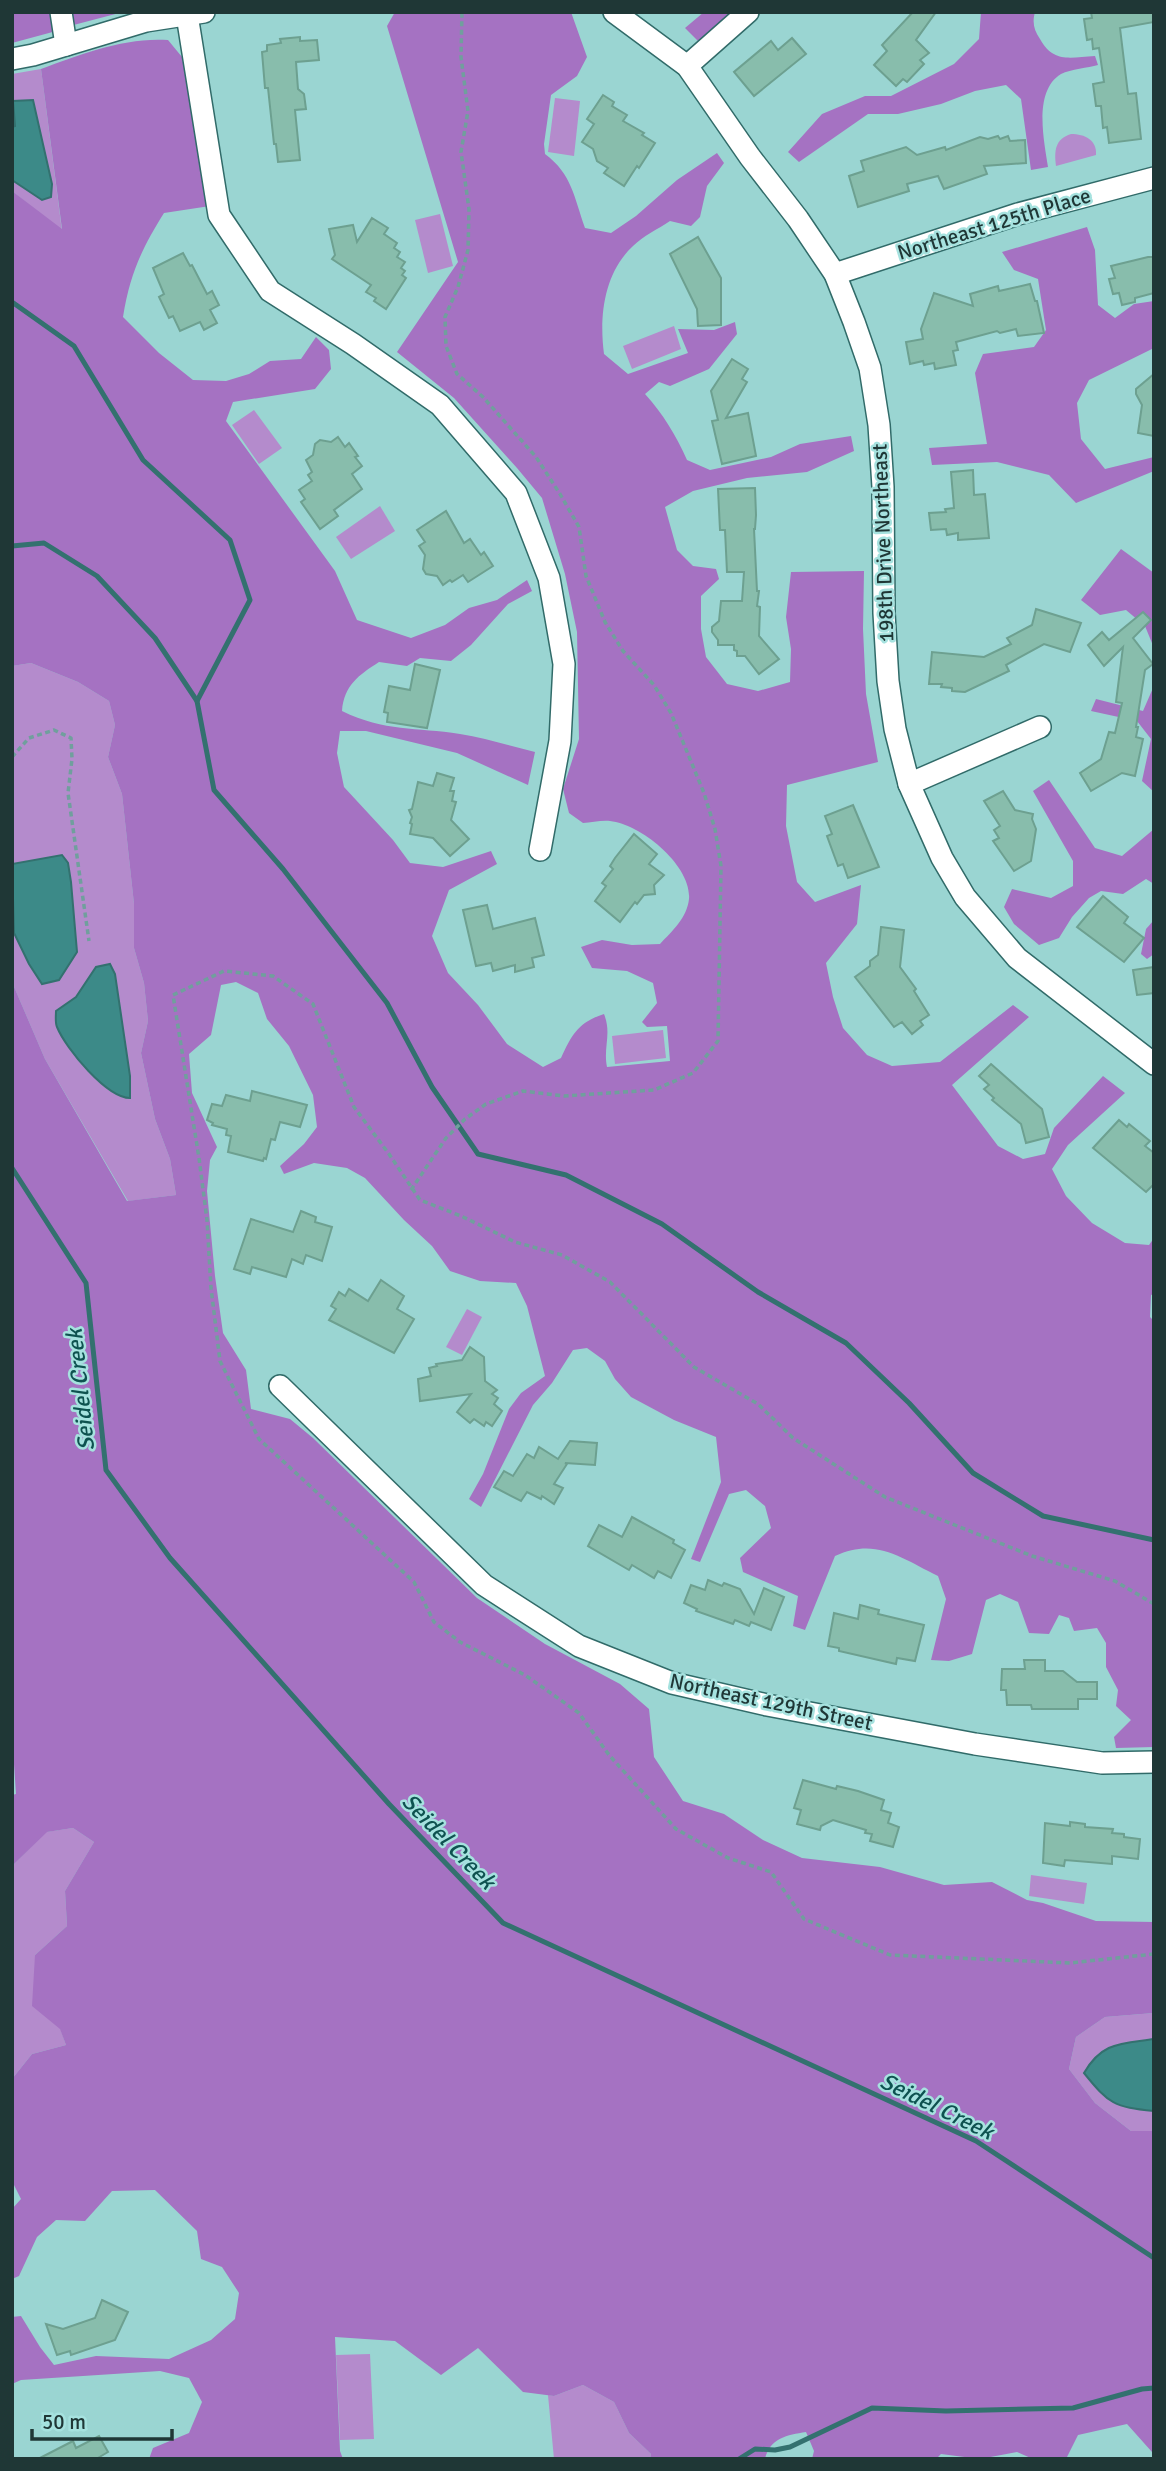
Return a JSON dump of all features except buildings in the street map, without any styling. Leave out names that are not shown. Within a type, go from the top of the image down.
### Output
[{"type":"street","points":[[61,12],[66,45]]},
{"type":"street","name":"198th Drive Northeast","points":[[614,12],[687,66],[835,274],[870,368],[879,425],[883,487],[884,613],[888,681],[895,729],[909,784],[942,858],[965,897],[1017,958],[1154,1063]]},
{"type":"street","points":[[687,66],[748,12]]},
{"type":"street","points":[[12,59],[146,21],[195,14],[219,215],[270,291],[353,344],[440,405],[516,493],[549,578],[565,664],[560,741],[540,850]]},
{"type":"street","name":"Northeast 125th Place","points":[[835,274],[1018,214],[1154,178]]},
{"type":"street","points":[[909,784],[1040,727]]},
{"type":"street","name":"Northeast 129th Street","points":[[280,1385],[484,1585],[579,1646],[673,1683],[767,1705],[1054,1756],[1102,1763],[1154,1762]]},
{"type":"path","points":[[12,757],[29,738],[54,730],[71,738],[72,759],[68,793],[89,941]]},
{"type":"path","points":[[1154,1604],[1115,1581],[1032,1556],[885,1497],[793,1438],[758,1404],[694,1367],[610,1282],[562,1255],[515,1242],[461,1216],[419,1200],[354,1107],[313,1004],[273,976],[224,971],[173,995],[207,1220],[211,1288],[220,1361],[260,1439],[414,1582],[434,1622],[460,1642],[525,1675],[579,1713],[618,1765],[676,1829],[728,1858],[771,1872],[804,1919],[890,1955],[1070,1963],[1154,1954]]},
{"type":"path","points":[[411,1190],[446,1138],[465,1119]]},
{"type":"shaded area","points":[[12,12],[57,12],[60,30],[12,43]]},
{"type":"shaded area","points":[[64,12],[123,12],[66,27]]},
{"type":"shaded area","points":[[395,12],[571,12],[587,57],[577,76],[551,95],[544,144],[545,154],[567,178],[585,228],[611,233],[636,216],[677,180],[717,153],[724,163],[707,186],[700,217],[691,226],[670,221],[641,239],[623,257],[610,282],[603,310],[604,354],[628,374],[688,353],[678,329],[714,330],[735,322],[737,334],[709,369],[670,386],[659,382],[645,394],[669,425],[687,460],[710,470],[771,457],[800,444],[851,436],[854,451],[807,472],[747,478],[693,491],[665,507],[677,550],[693,566],[716,569],[719,579],[701,596],[701,629],[706,657],[727,684],[758,691],[790,682],[791,649],[786,617],[791,572],[864,571],[866,694],[878,762],[787,785],[786,826],[797,882],[815,902],[861,885],[857,924],[826,963],[843,1028],[867,1055],[892,1066],[940,1062],[1013,1005],[1029,1017],[952,1085],[998,1146],[1023,1159],[1045,1154],[1054,1128],[1103,1076],[1125,1093],[1068,1145],[1052,1169],[1066,1196],[1092,1223],[1125,1243],[1149,1245],[1154,1238],[1154,1294],[1151,1295],[1150,1317],[1154,1321],[1154,1747],[1116,1748],[1114,1737],[1131,1720],[1116,1706],[1118,1690],[1106,1667],[1106,1643],[1097,1628],[1074,1631],[1069,1618],[1059,1615],[1049,1634],[1029,1633],[1018,1602],[1000,1594],[986,1600],[972,1654],[949,1661],[931,1660],[946,1599],[938,1576],[900,1557],[876,1549],[850,1551],[835,1556],[805,1630],[793,1626],[798,1596],[743,1572],[740,1558],[771,1528],[765,1506],[746,1490],[729,1494],[700,1562],[691,1559],[721,1482],[716,1437],[674,1420],[631,1397],[615,1379],[605,1361],[587,1348],[573,1350],[552,1383],[533,1405],[481,1507],[469,1499],[483,1474],[509,1409],[521,1393],[545,1376],[527,1306],[516,1283],[480,1281],[450,1271],[432,1246],[365,1178],[347,1168],[314,1163],[284,1174],[280,1166],[304,1144],[317,1127],[313,1095],[289,1046],[267,1019],[258,993],[236,982],[221,985],[211,1035],[189,1054],[192,1093],[217,1147],[210,1160],[207,1191],[223,1333],[246,1370],[251,1409],[290,1419],[313,1438],[477,1598],[545,1644],[620,1684],[649,1709],[654,1757],[683,1801],[724,1814],[763,1840],[802,1858],[880,1867],[944,1885],[992,1882],[1027,1900],[1096,1921],[1154,1922],[1154,2013],[1105,2017],[1076,2037],[1069,2069],[1095,2103],[1131,2131],[1154,2131],[1154,2459],[1152,2452],[1127,2424],[1078,2435],[1066,2459],[1033,2459],[1017,2452],[980,2459],[941,2454],[936,2459],[812,2459],[814,2451],[806,2432],[786,2436],[775,2442],[765,2459],[650,2459],[651,2454],[629,2433],[614,2402],[583,2385],[554,2396],[523,2392],[478,2348],[441,2375],[395,2341],[335,2337],[340,2451],[343,2459],[149,2459],[153,2448],[189,2433],[202,2402],[189,2378],[160,2371],[21,2380],[12,2384],[12,2317],[21,2316],[54,2365],[96,2356],[169,2359],[211,2340],[235,2319],[239,2293],[222,2267],[201,2259],[197,2231],[155,2190],[112,2191],[85,2221],[56,2220],[37,2237],[19,2276],[12,2279],[12,2209],[21,2199],[12,2181],[12,2079],[32,2054],[66,2045],[60,2029],[32,2006],[35,1955],[67,1926],[65,1891],[94,1842],[73,1828],[47,1832],[12,1866],[12,1795],[16,1794],[12,1734],[12,982],[45,1059],[127,1201],[176,1195],[170,1159],[155,1119],[141,1053],[148,1021],[144,983],[134,948],[134,904],[122,794],[108,757],[115,725],[109,701],[78,682],[31,663],[12,666],[12,191],[62,229],[41,69],[103,48],[136,41],[168,40],[182,57],[210,206],[164,213],[138,263],[123,317],[159,353],[193,380],[226,381],[249,374],[270,361],[301,359],[316,337],[329,350],[331,369],[315,389],[233,402],[226,421],[335,571],[357,620],[411,638],[445,625],[469,608],[497,600],[527,580],[532,591],[508,604],[471,645],[451,661],[420,658],[407,666],[379,662],[349,687],[343,702],[342,711],[372,722],[469,736],[535,752],[528,785],[457,753],[366,731],[340,731],[337,753],[344,787],[393,840],[410,863],[443,867],[491,851],[497,864],[449,890],[432,936],[448,973],[478,1005],[507,1044],[543,1067],[561,1058],[582,1025],[604,1014],[607,1028],[607,1067],[670,1061],[667,1026],[647,1027],[642,1022],[657,1003],[653,983],[627,971],[592,968],[581,947],[602,940],[632,945],[660,944],[674,929],[688,906],[688,886],[682,873],[662,849],[636,830],[607,821],[583,823],[569,813],[563,789],[579,739],[577,632],[565,574],[542,498],[454,398],[397,352],[458,262],[387,26]]},
{"type":"shaded area","points":[[704,12],[732,12],[700,43],[685,28]]},
{"type":"shaded area","points":[[981,12],[1035,12],[1035,29],[1051,52],[1057,56],[1071,58],[1095,56],[1098,65],[1061,74],[1052,82],[1047,92],[1042,117],[1048,167],[1031,170],[1021,99],[1006,85],[975,91],[941,104],[898,114],[868,114],[799,162],[788,152],[822,114],[865,96],[891,96],[954,64],[979,39]]},
{"type":"shaded area","points":[[41,69],[62,231],[12,191],[12,74]]},
{"type":"shaded area","points":[[555,98],[580,101],[574,156],[548,152]]},
{"type":"shaded area","points":[[1071,134],[1089,139],[1094,145],[1096,155],[1056,166],[1057,146]]},
{"type":"shaded area","points":[[440,214],[453,266],[428,273],[415,220]]},
{"type":"shaded area","points":[[1087,227],[1095,250],[1098,305],[1115,318],[1134,304],[1154,301],[1154,348],[1089,380],[1077,403],[1081,439],[1105,469],[1154,457],[1154,471],[1076,503],[1049,475],[997,462],[932,465],[929,448],[987,444],[975,373],[983,354],[1034,347],[1046,330],[1038,279],[1014,270],[1002,252]]},
{"type":"shaded area","points":[[674,326],[681,349],[632,369],[623,346]]},
{"type":"shaded area","points":[[254,410],[282,448],[259,464],[232,425]]},
{"type":"shaded area","points":[[380,506],[395,531],[351,559],[336,537]]},
{"type":"shaded area","points":[[1121,549],[1154,573],[1154,648],[1145,626],[1126,610],[1100,615],[1081,600]]},
{"type":"shaded area","points":[[31,663],[78,682],[109,701],[115,725],[108,757],[122,794],[134,904],[134,948],[144,983],[148,1021],[141,1053],[155,1119],[170,1159],[176,1195],[128,1201],[45,1059],[12,982],[12,666]]},
{"type":"shaded area","points":[[1154,680],[1154,792],[1142,781],[1151,739],[1137,721],[1091,711],[1096,699],[1143,711]]},
{"type":"shaded area","points":[[1049,780],[1095,848],[1122,856],[1154,829],[1154,884],[1146,879],[1123,894],[1101,891],[1089,898],[1072,917],[1059,938],[1039,945],[1014,924],[1004,907],[1012,889],[1051,898],[1073,886],[1073,861],[1033,791]]},
{"type":"shaded area","points":[[1154,920],[1154,954],[1147,959],[1141,954],[1146,929]]},
{"type":"shaded area","points":[[663,1030],[666,1058],[615,1064],[612,1036]]},
{"type":"shaded area","points":[[467,1309],[482,1317],[462,1355],[446,1347]]},
{"type":"shaded area","points":[[73,1828],[94,1842],[65,1891],[67,1926],[35,1955],[66,2045],[32,2054],[12,2079],[12,1866],[46,1832]]},
{"type":"shaded area","points":[[1031,1875],[1087,1883],[1084,1904],[1029,1896]]},
{"type":"shaded area","points":[[1154,2013],[1154,2131],[1131,2131],[1095,2103],[1069,2069],[1076,2037],[1105,2017]]},
{"type":"shaded area","points":[[370,2354],[374,2439],[340,2440],[336,2355]]},
{"type":"shaded area","points":[[583,2385],[614,2402],[629,2433],[651,2454],[650,2459],[554,2459],[548,2395],[554,2396]]},
{"type":"water","points":[[33,100],[52,184],[51,197],[42,200],[12,180],[12,127],[15,126],[13,101]]},
{"type":"water","points":[[62,855],[68,863],[71,882],[77,952],[59,980],[42,984],[14,933],[12,864]]},
{"type":"water","points":[[110,964],[115,974],[130,1076],[130,1098],[110,1090],[88,1071],[69,1047],[56,1024],[56,1011],[76,997],[96,967]]},
{"type":"water","points":[[1154,2039],[1154,2111],[1130,2108],[1113,2102],[1084,2073],[1098,2055],[1113,2046]]},
{"type":"waterway","points":[[12,302],[74,346],[143,460],[230,540],[250,600],[197,701],[214,790],[283,869],[387,1003],[432,1087],[478,1154],[566,1175],[662,1224],[758,1292],[846,1343],[909,1403],[973,1473],[1043,1516],[1154,1540]]},
{"type":"waterway","points":[[12,546],[44,543],[97,576],[155,638],[197,701]]},
{"type":"waterway","name":"Seidel Creek","points":[[12,1168],[86,1283],[106,1470],[170,1558],[389,1804],[503,1923],[976,2141],[1154,2258]]},
{"type":"waterway","points":[[739,2459],[755,2449],[775,2450],[790,2447],[872,2408],[946,2411],[1073,2408],[1154,2388]]}]
